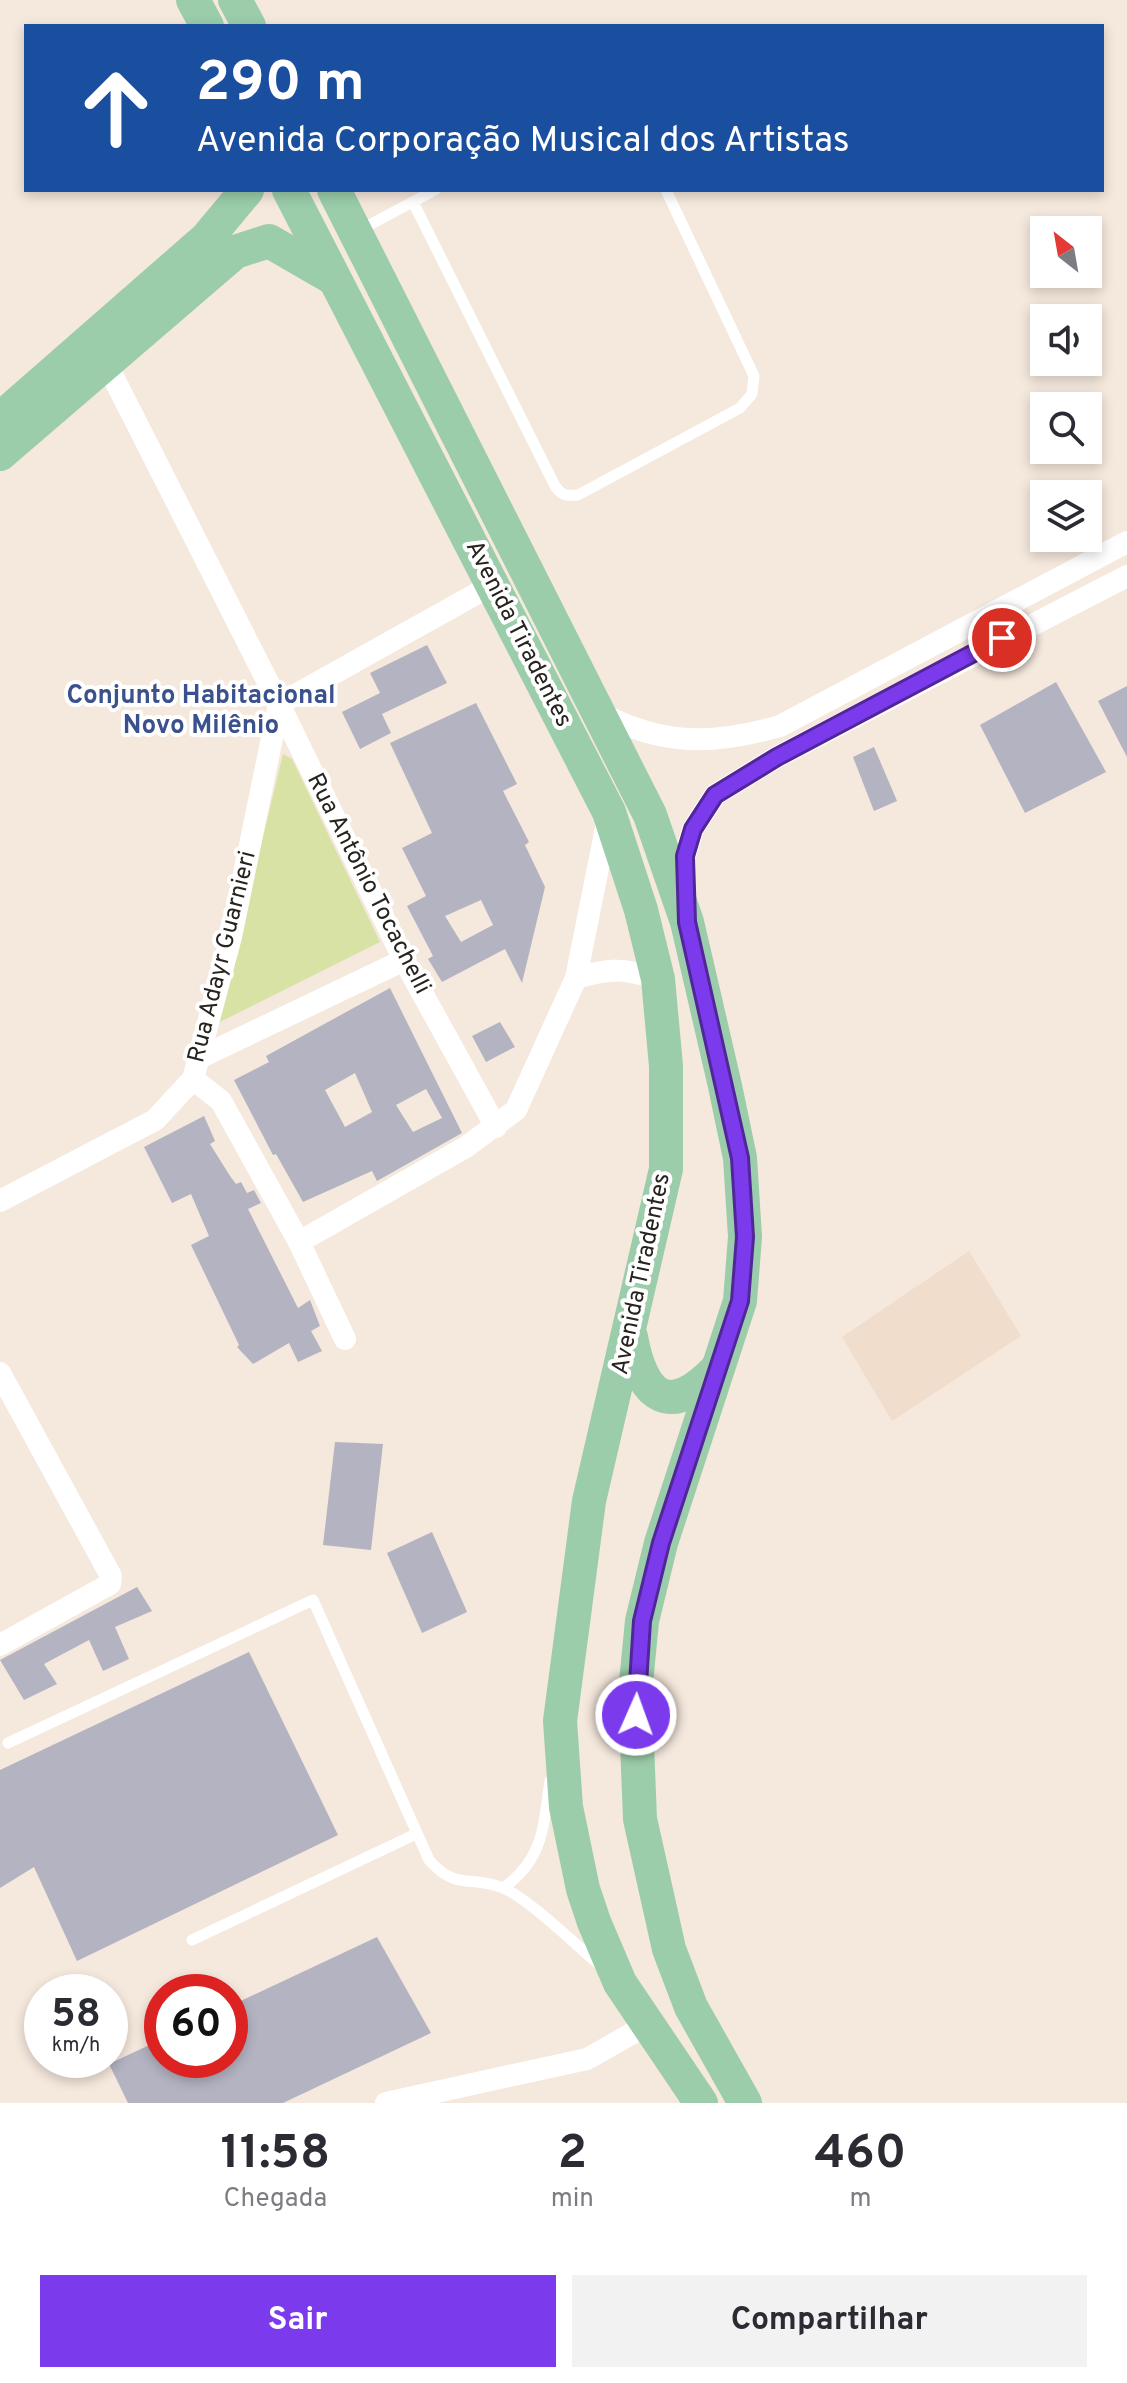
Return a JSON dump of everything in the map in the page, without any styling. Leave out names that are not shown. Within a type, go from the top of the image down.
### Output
[{"type":"main road","points":[[193,0],[206,24]]},
{"type":"main road","points":[[235,0],[248,24]]},
{"type":"main road","points":[[0,454],[247,192]]},
{"type":"main road","points":[[249,192],[251,210],[269,241],[333,278]]},
{"type":"main road","name":"Avenida Tiradentes","points":[[290,192],[609,812],[641,910],[658,979],[666,1066],[666,1169],[631,1332],[589,1501],[560,1721],[566,1807],[576,1860],[594,1922],[620,1983],[701,2103]]},
{"type":"main road","name":"Avenida Tiradentes","points":[[335,192],[650,815],[687,922],[740,1158],[744,1221],[740,1301],[661,1543],[642,1621],[636,1719],[640,1819],[662,1920],[691,2007],[745,2103]]},
{"type":"main road","points":[[0,419],[235,252],[269,241]]},
{"type":"main road","points":[[631,1332],[642,1378],[665,1396],[681,1398],[696,1391],[717,1368]]},
{"type":"street","name":"Rua Antônio Tocachelli","points":[[99,350],[279,704],[404,960],[496,1127]]},
{"type":"street","points":[[600,713],[626,726],[675,740],[727,739],[780,726],[1127,542]]},
{"type":"street","points":[[687,922],[685,856],[693,829],[715,795],[777,757],[1127,576]]},
{"type":"street","points":[[279,704],[492,585]]},
{"type":"street","name":"Rua Adayr Guarnieri","points":[[0,1201],[155,1120],[193,1079],[231,937],[279,704]]},
{"type":"street","points":[[763,731],[777,757]]},
{"type":"street","points":[[299,1242],[496,1127],[516,1110],[576,978],[609,812]]},
{"type":"street","points":[[201,1057],[404,960]]},
{"type":"street","points":[[576,978],[618,969],[658,979]]},
{"type":"street","points":[[193,1079],[221,1101],[299,1242],[345,1339]]},
{"type":"street","points":[[0,1373],[111,1576],[110,1584],[0,1645]]},
{"type":"street","points":[[386,2103],[587,2059],[647,2025]]},
{"type":"lane","points":[[356,232],[431,192]]},
{"type":"lane","points":[[413,202],[555,486],[561,494],[568,496],[578,495],[740,408],[755,386],[754,376],[667,192]]},
{"type":"lane","points":[[8,1743],[313,1600],[429,1860],[441,1874],[457,1882],[503,1888],[620,1983]]},
{"type":"lane","points":[[503,1888],[516,1878],[537,1852],[560,1721]]},
{"type":"lane","points":[[192,1940],[416,1834]]},
{"type":"shaded area","points":[[969,1251],[1021,1336],[892,1421],[842,1337]]},
{"type":"green space","points":[[283,754],[292,759],[380,942],[218,1023]]},
{"type":"building","points":[[427,645],[447,683],[382,714],[391,733],[360,749],[342,712],[380,693],[370,673]]},
{"type":"building","points":[[1056,682],[1106,772],[1025,813],[980,725]]},
{"type":"building","points":[[1127,686],[1127,757],[1098,701]]},
{"type":"building","points":[[476,703],[517,784],[503,791],[529,842],[525,845],[545,887],[522,983],[505,949],[442,982],[428,959],[433,956],[407,906],[426,896],[402,848],[432,833],[390,743]],"holes":[[[481,900],[493,925],[461,942],[445,916]]]},
{"type":"building","points":[[874,747],[897,801],[874,811],[853,757]]},
{"type":"building","points":[[390,988],[462,1133],[377,1181],[372,1171],[303,1202],[276,1154],[273,1155],[234,1080],[269,1062],[266,1056]],"holes":[[[355,1073],[372,1112],[345,1127],[325,1090]],[[426,1089],[442,1118],[413,1132],[396,1105]]]},
{"type":"building","points":[[500,1022],[515,1047],[486,1062],[472,1036]]},
{"type":"building","points":[[204,1116],[215,1141],[210,1144],[230,1176],[236,1184],[241,1182],[247,1193],[254,1190],[261,1203],[248,1209],[298,1308],[310,1300],[320,1326],[311,1331],[322,1351],[298,1362],[289,1343],[253,1364],[237,1347],[239,1345],[191,1245],[209,1236],[191,1194],[172,1203],[144,1147]]},
{"type":"building","points":[[335,1442],[383,1444],[371,1550],[323,1545]]},
{"type":"building","points":[[432,1532],[467,1612],[422,1633],[387,1553]]},
{"type":"building","points":[[137,1587],[152,1611],[115,1627],[129,1659],[103,1671],[89,1640],[44,1664],[57,1684],[24,1700],[0,1660]]},
{"type":"building","points":[[249,1652],[338,1835],[77,1961],[34,1867],[0,1888],[0,1770]]},
{"type":"building","points":[[377,1937],[431,2033],[283,2103],[128,2103],[116,2078],[128,2078],[128,2055],[144,2047],[144,2078],[248,2078],[248,1998]]},
{"type":"district","name":"Conjunto Habitacional Novo Milênio","points":[[201,711]]},
{"type":"route","points":[[636,1715],[642,1621],[661,1543],[740,1301],[745,1237],[740,1158],[687,922],[685,856],[693,829],[715,795],[777,757],[1002,638]]}]
